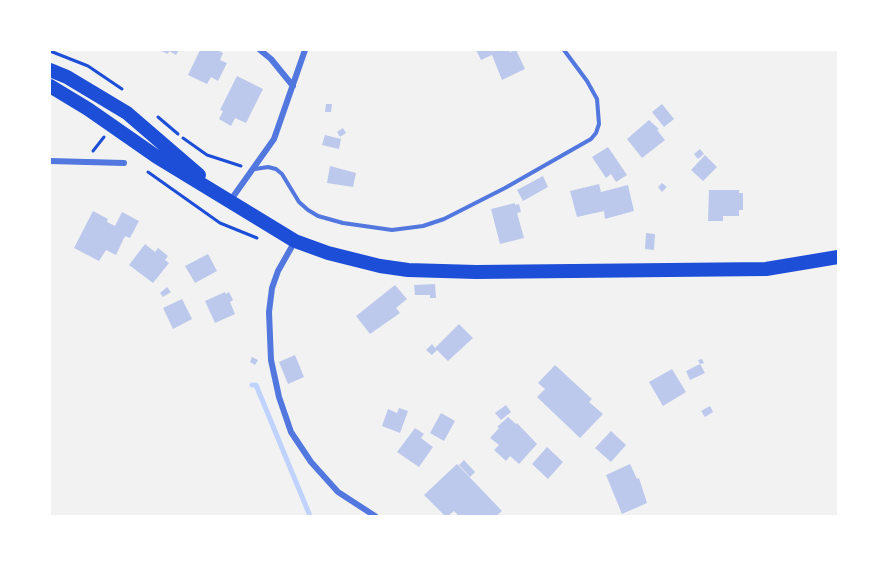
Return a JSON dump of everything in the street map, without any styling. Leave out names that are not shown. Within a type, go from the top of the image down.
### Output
[{"type":"main road","points":[[50,70],[67,77],[127,113],[230,201]]},
{"type":"main road","points":[[50,86],[88,109],[157,157],[295,241],[372,265],[431,270],[766,269],[838,257]]},
{"type":"street","points":[[260,50],[271,59],[292,87]]},
{"type":"street","points":[[230,201],[255,169],[274,139],[305,50]]},
{"type":"street","points":[[50,161],[124,163]]},
{"type":"street","points":[[295,241],[278,271],[272,288],[269,312],[271,360],[279,397],[291,432],[310,462],[338,492],[375,516]]},
{"type":"lane","points":[[255,169],[268,167],[276,169],[282,174],[298,202],[318,216],[343,224],[392,230],[423,226],[444,219],[591,140],[596,133],[599,117],[597,99],[564,50]]},
{"type":"path","points":[[124,163],[139,165],[220,223],[261,240]]},
{"type":"building","points":[[159,50],[179,50],[176,55],[169,51],[168,54]]},
{"type":"building","points":[[200,50],[217,50],[223,53],[220,60],[227,63],[218,81],[211,77],[207,84],[188,75]]},
{"type":"building","points":[[476,50],[508,50],[510,52],[516,50],[525,69],[502,80],[492,55],[481,60]]},
{"type":"building","points":[[237,76],[263,89],[246,123],[235,118],[231,126],[219,119],[223,111],[220,110]]},
{"type":"building","points":[[326,104],[332,104],[331,112],[325,112]]},
{"type":"building","points":[[662,104],[674,119],[664,127],[652,112]]},
{"type":"building","points":[[649,120],[659,129],[657,130],[665,140],[642,158],[627,139]]},
{"type":"building","points":[[343,128],[346,133],[340,137],[337,132]]},
{"type":"building","points":[[325,135],[341,139],[339,149],[322,145]]},
{"type":"building","points":[[608,147],[627,175],[616,182],[611,174],[606,178],[592,157]]},
{"type":"building","points":[[700,149],[704,154],[698,159],[694,154]]},
{"type":"building","points":[[705,155],[717,167],[703,181],[691,170]]},
{"type":"building","points":[[330,166],[356,173],[353,187],[327,183]]},
{"type":"building","points":[[543,176],[548,187],[523,201],[517,190]]},
{"type":"building","points":[[662,183],[667,187],[662,192],[658,187]]},
{"type":"building","points":[[599,184],[601,192],[628,185],[634,211],[605,219],[604,211],[577,217],[570,191]]},
{"type":"building","points":[[709,190],[739,190],[739,193],[743,193],[743,210],[739,210],[739,216],[723,216],[723,221],[708,221]]},
{"type":"building","points":[[515,203],[515,205],[519,204],[521,212],[517,213],[524,238],[500,244],[491,209]]},
{"type":"building","points":[[93,211],[108,219],[107,222],[115,226],[122,212],[139,221],[130,238],[125,236],[116,255],[106,250],[99,261],[74,248]]},
{"type":"building","points":[[646,233],[655,234],[654,250],[645,249]]},
{"type":"building","points":[[145,244],[155,252],[158,248],[168,256],[165,260],[169,263],[153,283],[129,265]]},
{"type":"building","points":[[208,254],[217,271],[195,283],[185,266]]},
{"type":"building","points":[[435,284],[436,298],[430,298],[430,295],[415,295],[414,285]]},
{"type":"building","points":[[395,285],[407,299],[396,308],[400,313],[370,334],[356,316]]},
{"type":"building","points":[[167,287],[171,292],[163,297],[160,293]]},
{"type":"building","points":[[225,292],[226,294],[229,292],[233,300],[230,302],[235,314],[215,323],[205,301]]},
{"type":"building","points":[[182,299],[192,319],[173,329],[163,308]]},
{"type":"building","points":[[459,324],[473,338],[448,361],[437,350],[432,355],[426,350],[432,344],[435,348]]},
{"type":"building","points":[[295,355],[304,377],[288,384],[279,362]]},
{"type":"building","points":[[252,357],[258,360],[255,365],[250,362]]},
{"type":"building","points":[[700,364],[705,373],[690,380],[686,371]]},
{"type":"building","points":[[555,365],[592,399],[589,402],[603,414],[580,438],[537,397],[545,389],[538,383]]},
{"type":"building","points":[[672,369],[686,392],[663,406],[649,382]]},
{"type":"building","points":[[506,405],[511,412],[501,420],[495,413]]},
{"type":"building","points":[[710,406],[713,412],[705,417],[701,411]]},
{"type":"building","points":[[399,408],[408,411],[400,433],[382,426],[388,409],[397,413]]},
{"type":"building","points":[[441,413],[455,421],[444,441],[430,433]]},
{"type":"building","points":[[508,417],[537,444],[519,464],[510,456],[506,461],[494,450],[499,445],[490,438],[499,428],[497,427]]},
{"type":"building","points":[[415,428],[424,434],[421,438],[433,447],[419,467],[397,452]]},
{"type":"building","points":[[611,431],[626,445],[611,462],[595,448]]},
{"type":"building","points":[[547,447],[563,462],[548,479],[532,464]]},
{"type":"building","points":[[464,460],[475,472],[470,477],[459,465]]},
{"type":"building","points":[[457,464],[502,511],[496,516],[459,516],[454,511],[445,516],[424,495]]},
{"type":"building","points":[[630,464],[637,479],[639,478],[647,503],[622,514],[606,475]]},
{"type":"waterway","points":[[252,385],[256,385],[310,516]]}]
